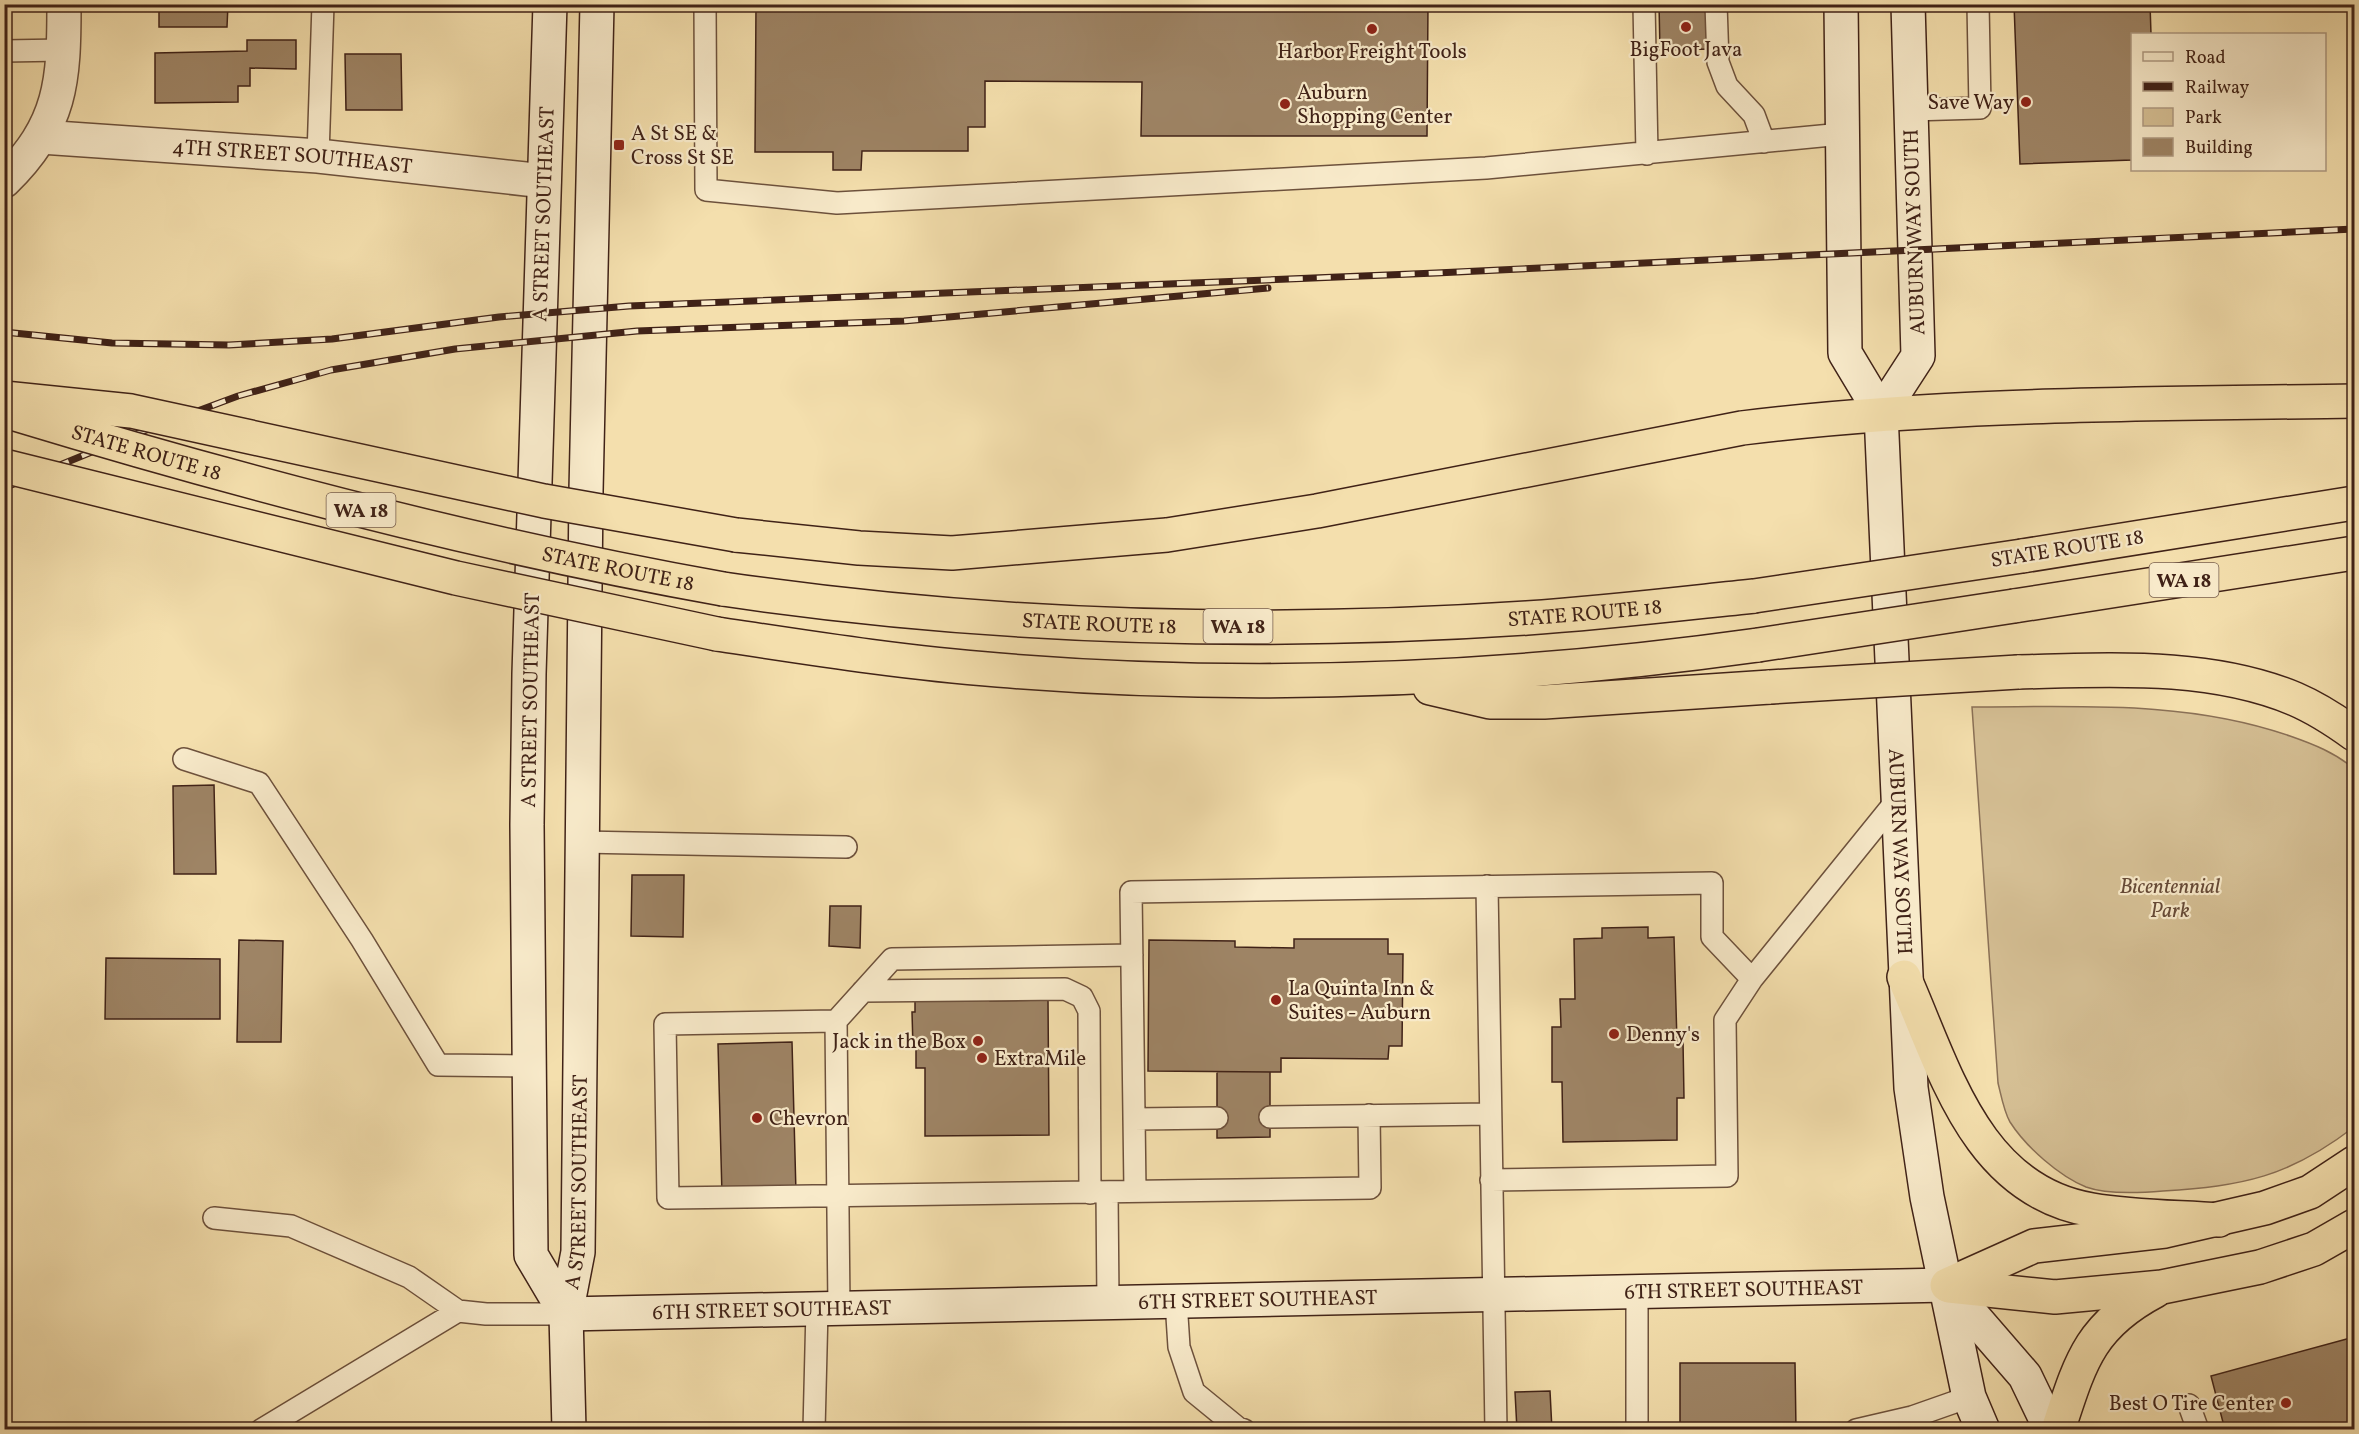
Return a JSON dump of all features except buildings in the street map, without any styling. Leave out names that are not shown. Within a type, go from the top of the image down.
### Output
[{"type":"highway","points":[[4,398],[131,411],[544,501],[736,534],[859,548],[952,553],[1167,535],[1317,511],[1742,428],[1881,413],[2355,401]]},
{"type":"highway","name":"STATE ROUTE 18","points":[[4,411],[129,449],[405,522],[527,551],[723,589],[821,603],[996,620],[1312,627],[1526,618],[1754,596],[2355,503]]},
{"type":"highway","name":"STATE ROUTE 18","points":[[4,466],[456,578],[717,634],[887,660],[1000,670],[1203,679],[1467,676],[1575,667],[1758,645],[2355,553]]},
{"type":"highway","points":[[1387,678],[1490,702],[1544,702],[2019,672],[2124,670],[2195,676],[2251,685],[2296,699],[2355,734]]},
{"type":"highway","points":[[1904,977],[1962,1107],[1987,1149],[2013,1176],[2051,1198],[2091,1210],[2219,1220]]},
{"type":"highway","points":[[1947,1285],[2034,1246],[2165,1231],[2219,1220],[2310,1192],[2355,1163]]},
{"type":"highway","points":[[1947,1285],[2055,1297],[2162,1287],[2260,1267],[2314,1249],[2355,1226]]},
{"type":"highway","points":[[2058,1430],[2078,1370],[2089,1348],[2105,1325],[2132,1304],[2162,1287]]},
{"type":"main road","points":[[4,181],[29,157],[51,119],[62,78],[64,4]]},
{"type":"main road","name":"A STREET SOUTHEAST","points":[[550,4],[529,685],[531,1255],[566,1314]]},
{"type":"main road","name":"A STREET SOUTHEAST","points":[[569,1430],[566,1314],[578,1252],[581,842],[597,4]]},
{"type":"main road","name":"AUBURN WAY SOUTH","points":[[1841,4],[1845,353],[1881,413],[1896,801],[1912,1099],[1927,1197],[1969,1397],[1983,1430]]},
{"type":"main road","name":"AUBURN WAY SOUTH","points":[[1881,413],[1918,356],[1908,4]]},
{"type":"main road","name":"4TH STREET SOUTHEAST","points":[[41,137],[318,156],[544,181]]},
{"type":"main road","name":"AUBURN WAY SOUTH","points":[[1947,1285],[2025,1376],[2051,1430]]},
{"type":"main road","name":"6TH STREET SOUTHEAST","points":[[566,1314],[1947,1285]]},
{"type":"lane","points":[[318,156],[323,4]]},
{"type":"lane","points":[[705,4],[706,190],[837,202],[1474,168],[1647,154],[1842,134]]},
{"type":"lane","points":[[1644,4],[1647,154]]},
{"type":"lane","points":[[1716,4],[1718,62],[1727,86],[1754,115],[1764,142]]},
{"type":"lane","points":[[1911,110],[1980,108],[1978,4]]},
{"type":"lane","points":[[4,51],[63,50]]},
{"type":"lane","points":[[184,759],[259,783],[362,940],[438,1065],[529,1066]]},
{"type":"lane","points":[[1491,1180],[1727,1176],[1725,1020],[1752,979],[1896,801]]},
{"type":"lane","points":[[581,842],[846,847]]},
{"type":"lane","points":[[1135,1191],[1131,892],[1712,883],[1712,937],[1752,979]]},
{"type":"lane","points":[[1487,886],[1496,1430]]},
{"type":"lane","points":[[814,1430],[839,1196],[836,1021],[892,959],[1132,955]]},
{"type":"lane","points":[[863,992],[1065,989],[1082,997],[1089,1011],[1098,1192],[1108,1302]]},
{"type":"lane","points":[[836,1021],[665,1024],[668,1198],[1370,1188],[1369,1115]]},
{"type":"lane","points":[[1270,1117],[1490,1114]]},
{"type":"lane","points":[[1134,1119],[1217,1118]]},
{"type":"lane","points":[[214,1218],[291,1226],[362,1254],[409,1277],[458,1311],[486,1314],[566,1314]]},
{"type":"lane","points":[[1637,1292],[1637,1430]]},
{"type":"lane","points":[[1176,1301],[1179,1347],[1194,1392],[1238,1428],[1244,1430]]},
{"type":"lane","points":[[261,1430],[458,1311]]},
{"type":"lane","points":[[1856,1430],[1911,1417],[1969,1397]]},
{"type":"lane","points":[[2190,1405],[2198,1430]]},
{"type":"green space","name":"Bicentennial Park","points":[[1972,707],[2132,708],[2212,716],[2251,724],[2299,739],[2332,754],[2354,769],[2354,1127],[2308,1157],[2264,1176],[2217,1186],[2144,1192],[2114,1192],[2086,1187],[2054,1168],[2025,1141],[2008,1118],[1998,1083]]},
{"type":"railway","points":[[4,332],[112,343],[229,345],[332,339],[499,317],[629,306],[1436,273],[2354,229]]},
{"type":"railway","points":[[4,488],[133,435],[238,396],[331,370],[455,349],[637,331],[904,321],[1268,288]]},
{"type":"place","name":"BigFoot Java","points":[[1686,27]]},
{"type":"place","name":"Harbor Freight Tools","points":[[1372,29]]},
{"type":"place","name":"Save Way","points":[[2026,102]]},
{"type":"place","name":"Auburn Shopping Center","points":[[1285,104]]},
{"type":"place","name":"A St SE & Cross St SE","points":[[619,145]]},
{"type":"place","name":"La Quinta Inn & Suites - Auburn","points":[[1276,1000]]},
{"type":"place","name":"Denny's","points":[[1614,1034]]},
{"type":"place","name":"Jack in the Box","points":[[978,1041]]},
{"type":"place","name":"ExtraMile","points":[[982,1058]]},
{"type":"place","name":"Chevron","points":[[757,1118]]},
{"type":"place","name":"Best O Tire Center","points":[[2286,1403]]}]
